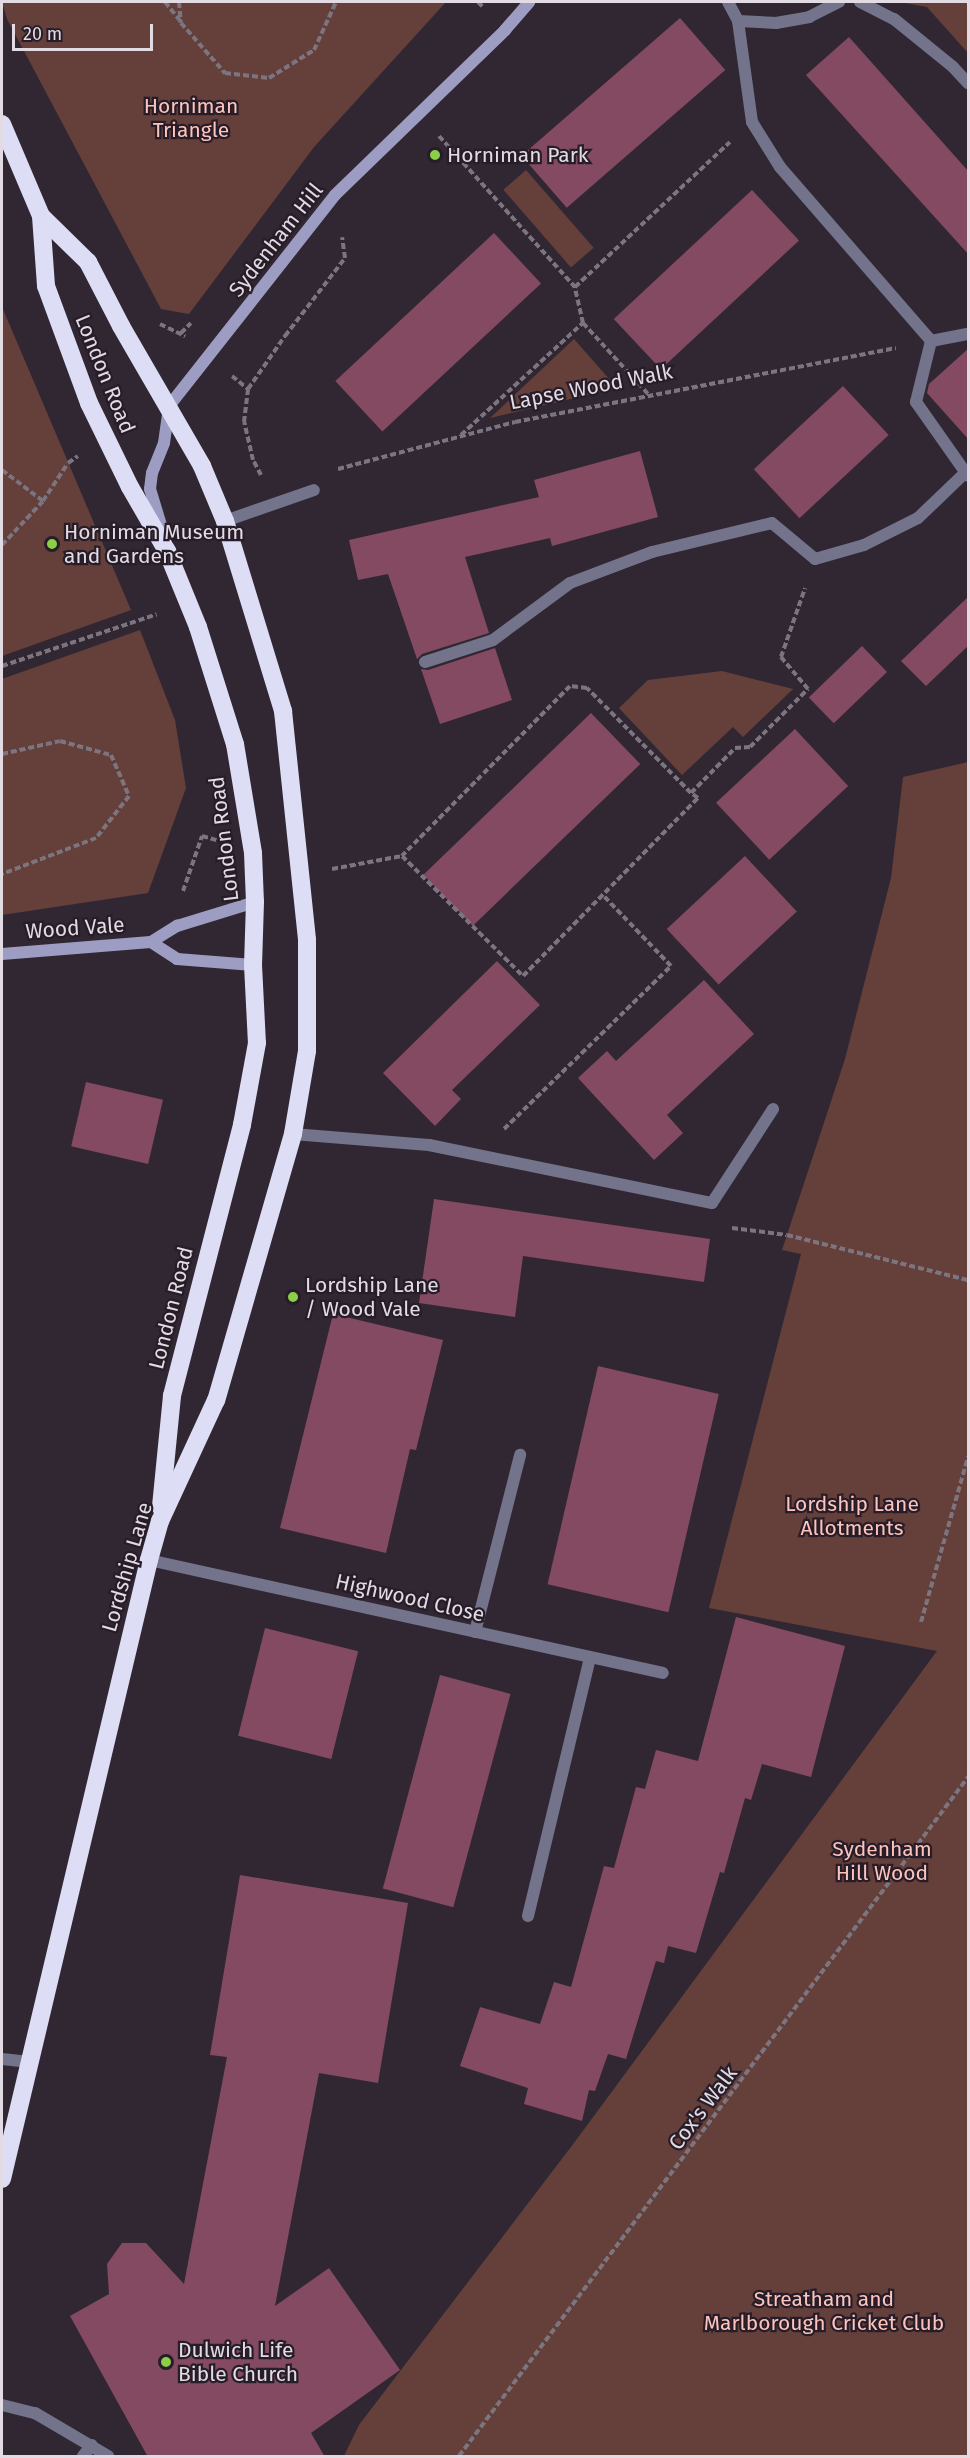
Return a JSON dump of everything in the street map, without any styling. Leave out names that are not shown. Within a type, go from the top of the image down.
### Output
[{"type":"highway","name":"London Road","points":[[2,124],[41,216],[45,286],[89,403],[130,487],[167,550],[198,627],[235,744],[253,853],[255,902],[253,965],[257,1043],[242,1125],[172,1396],[160,1521]]},
{"type":"highway","name":"London Road","points":[[41,216],[88,262],[121,326],[202,466],[225,521],[284,711],[307,940]]},
{"type":"highway","name":"Lordship Lane","points":[[2,2178],[149,1560],[160,1521],[216,1400],[293,1134],[307,1051],[307,940]]},
{"type":"street","name":"Sydenham Hill","points":[[169,406],[335,195],[505,30],[530,2]]},
{"type":"street","points":[[728,2],[738,21],[752,122],[780,167],[931,341]]},
{"type":"street","points":[[738,21],[776,23],[809,17],[839,2]]},
{"type":"street","points":[[860,2],[894,19],[969,83]]},
{"type":"street","points":[[931,341],[969,334]]},
{"type":"street","points":[[425,662],[493,640],[570,583],[652,552],[772,523],[815,559],[864,545],[918,518],[967,475],[916,402],[931,341]]},
{"type":"street","points":[[167,550],[150,489],[152,473],[164,443],[169,406]]},
{"type":"street","points":[[225,521],[314,490]]},
{"type":"street","name":"Wood Vale","points":[[2,954],[151,942],[177,926],[255,902]]},
{"type":"street","name":"Wood Vale","points":[[151,942],[177,960],[253,965]]},
{"type":"street","points":[[293,1134],[429,1144],[712,1203],[773,1109]]},
{"type":"street","points":[[475,1632],[520,1455]]},
{"type":"street","name":"Highwood Close","points":[[149,1560],[663,1673]]},
{"type":"street","points":[[528,1916],[591,1658]]},
{"type":"street","points":[[2,2059],[30,2062]]},
{"type":"street","points":[[2,2406],[35,2413],[93,2445],[108,2457]]},
{"type":"street","points":[[82,2457],[93,2445]]},
{"type":"path","points":[[165,2],[225,73],[269,78],[314,51],[336,2]]},
{"type":"path","points":[[179,2],[181,23]]},
{"type":"path","points":[[419,113],[575,287],[583,323],[649,395]]},
{"type":"path","points":[[575,287],[752,122]]},
{"type":"path","points":[[268,473],[261,476],[253,460],[244,422],[248,389],[285,336],[345,258],[335,195]]},
{"type":"path","points":[[460,436],[583,323]]},
{"type":"path","name":"Lapse Wood Walk","points":[[329,471],[515,422],[931,341]]},
{"type":"path","points":[[2,545],[43,501],[68,463],[86,451]]},
{"type":"path","points":[[2,470],[43,501]]},
{"type":"path","points":[[691,793],[735,748],[750,747],[808,689],[781,657],[815,559]]},
{"type":"path","points":[[2,666],[158,614]]},
{"type":"path","points":[[302,873],[376,863],[402,856],[570,686],[587,688],[698,798],[523,976],[402,856]]},
{"type":"path","points":[[2,754],[60,741],[111,755],[129,796],[96,838],[2,874]]},
{"type":"path","points":[[179,900],[202,836]]},
{"type":"path","points":[[477,1154],[671,966],[603,895]]},
{"type":"path","points":[[712,1203],[718,1226],[787,1235],[969,1280]]},
{"type":"path","points":[[921,1622],[969,1457]]},
{"type":"path","name":"Cox's Walk","points":[[459,2457],[969,1777]]},
{"type":"green space","name":"Horniman Triangle","points":[[2,2],[446,2],[314,147],[189,314],[161,309],[7,19]]},
{"type":"green space","points":[[899,2],[968,2],[968,53],[927,7]]},
{"type":"green space","points":[[526,170],[594,248],[571,267],[503,190]]},
{"type":"green space","name":"Horniman Museum and Gardens","points":[[2,307],[131,610],[2,656]]},
{"type":"green space","points":[[574,339],[617,388],[490,418]]},
{"type":"green space","points":[[140,630],[175,720],[186,788],[148,893],[2,915],[2,679]]},
{"type":"green space","points":[[722,671],[793,689],[743,737],[733,727],[682,775],[619,708],[648,680]]},
{"type":"green space","points":[[968,762],[968,2456],[344,2456],[359,2425],[574,2143],[937,1651],[709,1608],[801,1254],[782,1250],[845,1059],[891,878],[903,777]]},
{"type":"building","points":[[680,18],[725,70],[567,208],[522,156]]},
{"type":"building","points":[[849,37],[969,172],[969,255],[806,75]]},
{"type":"building","points":[[752,190],[799,240],[661,369],[614,319]]},
{"type":"building","points":[[494,233],[541,283],[382,431],[335,381]]},
{"type":"building","points":[[969,348],[969,440],[927,393],[929,384]]},
{"type":"building","points":[[843,386],[889,435],[799,518],[754,469]]},
{"type":"building","points":[[640,451],[658,517],[552,546],[550,538],[465,557],[489,633],[422,654],[417,659],[388,574],[358,580],[349,540],[539,497],[534,480]]},
{"type":"building","points":[[969,596],[969,645],[926,686],[901,661]]},
{"type":"building","points":[[862,646],[887,672],[834,723],[809,697]]},
{"type":"building","points":[[495,648],[512,700],[440,724],[421,669],[428,670]]},
{"type":"building","points":[[591,713],[640,764],[473,926],[423,875]]},
{"type":"building","points":[[795,729],[848,786],[769,860],[716,803]]},
{"type":"building","points":[[745,856],[797,912],[719,985],[667,929]]},
{"type":"building","points":[[497,961],[540,1005],[452,1090],[461,1099],[435,1126],[383,1073]]},
{"type":"building","points":[[704,980],[754,1034],[667,1115],[683,1133],[654,1160],[578,1078],[607,1051],[616,1061]]},
{"type":"building","points":[[86,1082],[163,1100],[148,1164],[71,1146]]},
{"type":"building","points":[[434,1199],[710,1239],[704,1282],[523,1256],[515,1317],[419,1303]]},
{"type":"building","points":[[333,1314],[443,1340],[416,1450],[410,1449],[386,1553],[280,1528]]},
{"type":"building","points":[[598,1366],[719,1394],[668,1612],[548,1584]]},
{"type":"building","points":[[736,1617],[845,1646],[811,1777],[762,1764],[751,1800],[745,1798],[724,1873],[720,1872],[696,1953],[668,1946],[664,1963],[656,1961],[626,2059],[608,2054],[595,2091],[589,2090],[582,2121],[524,2104],[528,2088],[460,2066],[480,2007],[540,2024],[554,1982],[571,1987],[604,1866],[614,1868],[636,1787],[645,1789],[656,1750],[698,1761]]},
{"type":"building","points":[[265,1628],[358,1651],[331,1759],[238,1736]]},
{"type":"building","points":[[440,1675],[511,1694],[453,1907],[383,1888]]},
{"type":"building","points":[[240,1875],[408,1903],[378,2083],[319,2073],[275,2306],[329,2268],[400,2370],[311,2433],[325,2457],[148,2457],[70,2316],[109,2294],[107,2264],[122,2243],[146,2243],[184,2284],[227,2057],[210,2055]]},
{"type":"place","name":"Horniman Park","points":[[435,155]]},
{"type":"place","name":"Horniman Museum and Gardens","points":[[52,544]]},
{"type":"place","name":"Lordship Lane / Wood Vale","points":[[293,1297]]},
{"type":"place","name":"Dulwich Life Bible Church","points":[[166,2362]]},
{"type":"park label","name":"Lordship Lane Allotments","points":[[852,1516]]},
{"type":"park label","name":"Sydenham Hill Wood","points":[[882,1861]]},
{"type":"park label","name":"Streatham and Marlborough Cricket Club","points":[[824,2311]]}]
